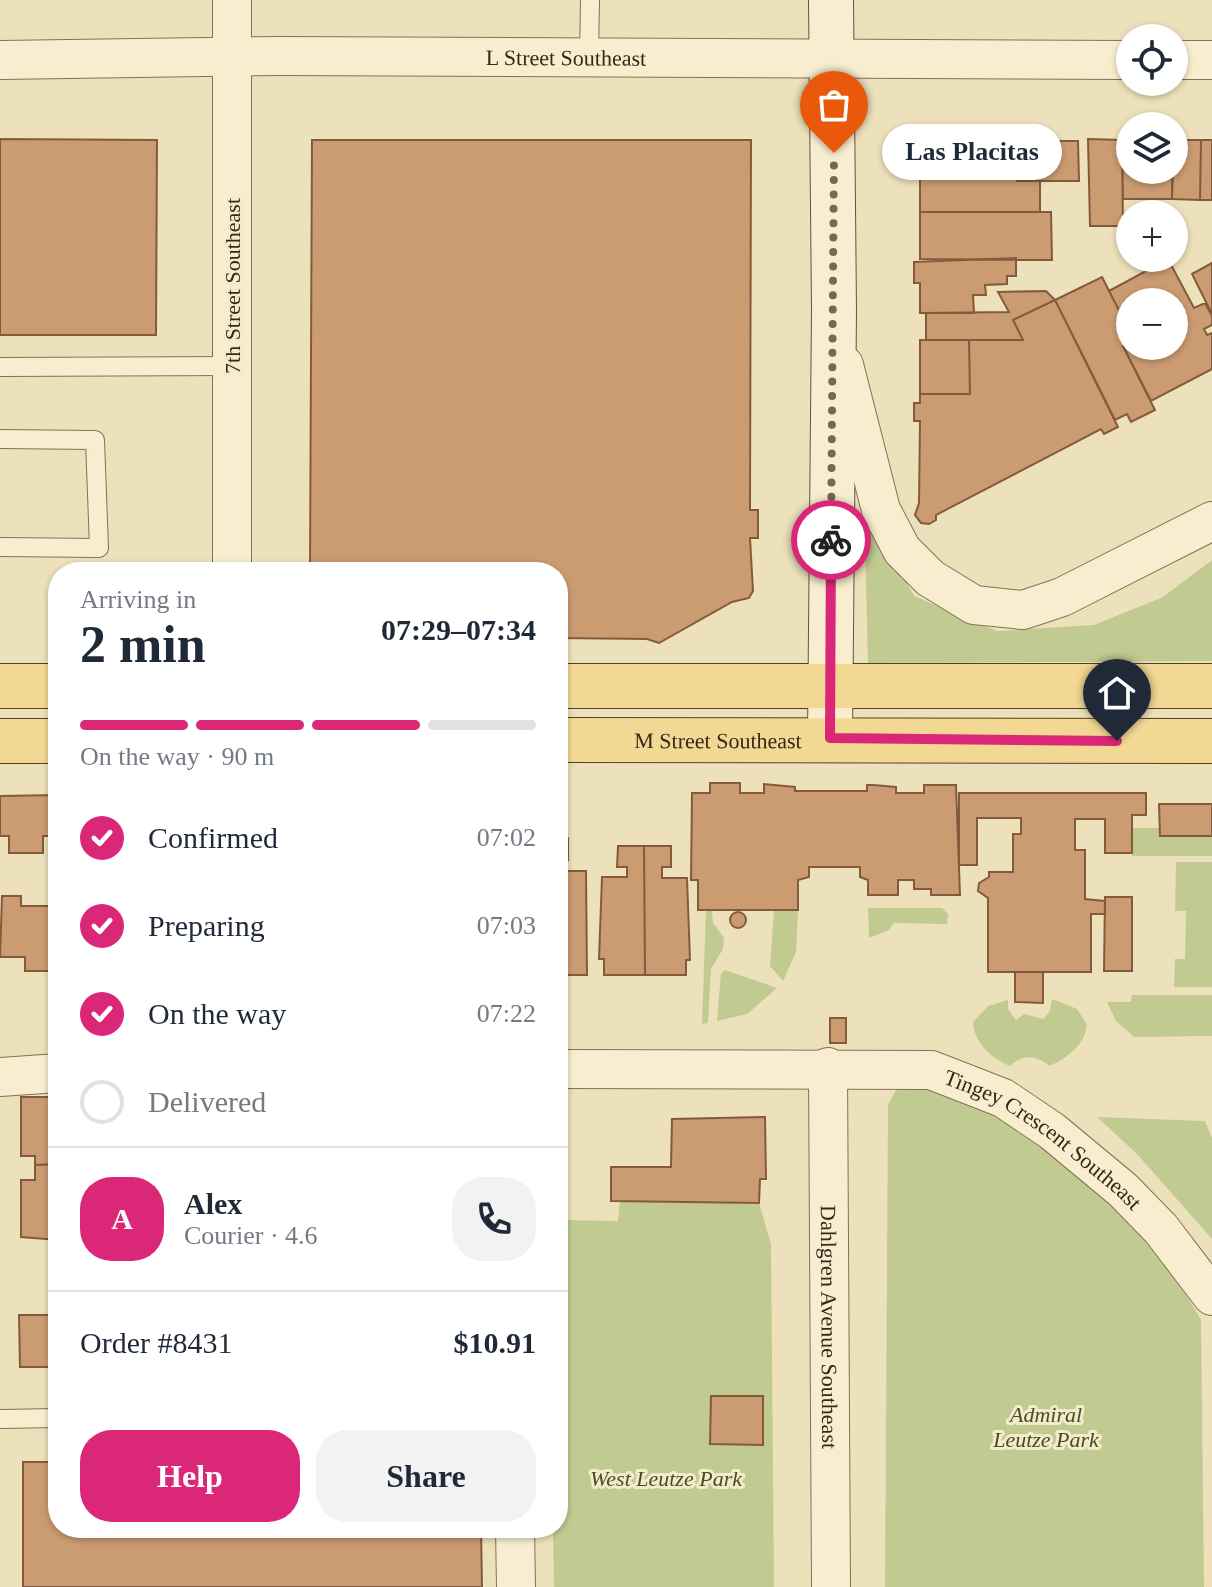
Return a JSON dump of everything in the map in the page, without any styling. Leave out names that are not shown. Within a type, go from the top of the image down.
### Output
[{"type":"main road","points":[[830,738],[834,310],[831,0]]},
{"type":"main road","points":[[0,686],[48,686]]},
{"type":"main road","points":[[568,686],[1212,686]]},
{"type":"main road","name":"M Street Southeast","points":[[568,740],[1212,741]]},
{"type":"main road","points":[[0,741],[48,741]]},
{"type":"street","name":"7th Street Southeast","points":[[232,0],[232,562]]},
{"type":"street","name":"L Street Southeast","points":[[0,60],[1116,60]]},
{"type":"street","points":[[1188,60],[1212,60]]},
{"type":"street","points":[[834,310],[848,388],[881,510],[902,550],[934,582],[959,598],[974,605],[1023,610],[1062,597],[1212,521]]},
{"type":"street","name":"Tingey Crescent Southeast","points":[[568,1069],[828,1067],[931,1070],[1003,1098],[1052,1131],[1123,1190],[1161,1229],[1212,1296]]},
{"type":"street","name":"Dahlgren Avenue Southeast","points":[[828,1067],[831,1587]]},
{"type":"street","points":[[0,1077],[48,1074]]},
{"type":"street","points":[[515,1538],[516,1587]]},
{"type":"lane","points":[[589,58],[590,0]]},
{"type":"lane","points":[[0,367],[232,366]]},
{"type":"lane","points":[[0,439],[95,440],[99,548],[0,547]]},
{"type":"lane","points":[[0,1419],[48,1418]]},
{"type":"green space","points":[[864,505],[914,596],[997,631],[1094,625],[1163,597],[1212,560],[1212,661],[868,663]]},
{"type":"green space","points":[[1132,828],[1160,828],[1160,836],[1212,836],[1212,856],[1132,856]]},
{"type":"green space","points":[[1176,862],[1212,862],[1212,987],[1174,987],[1175,959],[1185,959],[1186,911],[1175,911]]},
{"type":"green space","points":[[868,908],[942,908],[948,914],[947,924],[894,923],[889,930],[869,938]]},
{"type":"green space","points":[[706,910],[712,910],[713,923],[724,938],[723,949],[711,969],[708,1023],[702,1024]]},
{"type":"green space","points":[[774,910],[798,910],[796,952],[783,981],[770,966]]},
{"type":"green space","points":[[725,970],[777,988],[747,1014],[717,1021],[721,973]]},
{"type":"green space","points":[[1132,995],[1212,995],[1212,1036],[1134,1037],[1116,1021],[1107,1002],[1131,1002]]},
{"type":"green space","points":[[1052,999],[1077,1009],[1087,1025],[1082,1039],[1063,1059],[1050,1066],[1030,1057],[1010,1066],[980,1043],[973,1022],[988,1006],[1008,1000],[1008,1009],[1016,1020],[1024,1014],[1043,1019],[1050,1011]]},
{"type":"green space","name":"Admiral Leutze Park","points":[[899,1084],[942,1091],[986,1109],[1030,1135],[1073,1168],[1113,1205],[1148,1244],[1201,1320],[1204,1587],[885,1587],[888,1105]]},
{"type":"green space","points":[[1097,1117],[1205,1121],[1212,1138],[1212,1239],[1137,1154]]},
{"type":"green space","name":"West Leutze Park","points":[[620,1201],[759,1203],[771,1244],[774,1587],[554,1587],[553,1538],[568,1538],[568,1220],[618,1221]]},
{"type":"building","points":[[0,139],[157,140],[156,335],[0,335]]},
{"type":"building","points":[[1088,139],[1116,140],[1116,184],[1123,184],[1123,200],[1116,200],[1116,226],[1090,226]]},
{"type":"building","points":[[312,140],[751,140],[750,510],[758,510],[758,538],[750,538],[753,591],[749,598],[732,602],[659,643],[647,639],[568,638],[568,562],[310,562]]},
{"type":"building","points":[[1188,140],[1201,140],[1200,200],[1172,199],[1173,184],[1188,184]]},
{"type":"building","points":[[1201,140],[1212,140],[1212,200],[1200,200]]},
{"type":"building","points":[[920,141],[1078,141],[1079,181],[1017,181],[1017,174],[920,176]]},
{"type":"building","points":[[1017,174],[1017,181],[1040,181],[1040,212],[920,212],[920,176]]},
{"type":"building","points":[[1123,184],[1172,184],[1172,199],[1123,199]]},
{"type":"building","points":[[920,212],[1051,212],[1052,260],[920,259]]},
{"type":"building","points":[[1016,258],[1016,276],[1007,276],[1007,284],[985,285],[986,295],[973,295],[974,313],[920,313],[920,283],[914,283],[914,262]]},
{"type":"building","points":[[1212,263],[1212,314],[1192,274]]},
{"type":"building","points":[[1144,272],[1175,272],[1183,288],[1116,288],[1116,305],[1109,291]]},
{"type":"building","points":[[1102,277],[1116,304],[1116,360],[1130,360],[1155,410],[1131,422],[1127,414],[1115,420],[1055,300]]},
{"type":"building","points":[[1046,291],[1055,300],[1013,320],[1023,340],[926,340],[926,313],[1009,312],[998,292]]},
{"type":"building","points":[[1188,297],[1194,308],[1205,303],[1212,316],[1212,325],[1204,329],[1207,335],[1212,333],[1212,369],[1151,401],[1130,360],[1188,360]]},
{"type":"building","points":[[1055,300],[1118,427],[1104,434],[1101,429],[936,515],[936,520],[929,524],[921,523],[915,515],[919,503],[920,421],[914,421],[914,403],[920,403],[920,394],[970,394],[969,340],[1023,340],[1013,320]]},
{"type":"building","points":[[920,340],[969,340],[970,394],[920,394]]},
{"type":"building","points":[[710,783],[740,783],[740,793],[764,793],[764,784],[795,787],[795,791],[867,791],[867,785],[873,785],[896,787],[896,793],[924,793],[924,785],[956,785],[960,895],[931,895],[931,889],[914,889],[914,880],[898,880],[898,895],[868,895],[868,880],[860,877],[860,867],[809,867],[809,877],[798,880],[798,910],[698,910],[698,880],[691,880],[692,793],[710,793]]},
{"type":"building","points":[[959,793],[1146,793],[1146,815],[1132,815],[1132,853],[1105,853],[1105,819],[1075,819],[1075,850],[1085,850],[1085,899],[1105,901],[1105,914],[1091,914],[1091,972],[988,972],[988,898],[978,891],[979,883],[989,877],[989,872],[1013,872],[1013,834],[1021,834],[1021,818],[977,818],[977,865],[959,865]]},
{"type":"building","points":[[48,795],[48,836],[43,836],[43,853],[9,853],[9,836],[0,836],[0,796]]},
{"type":"building","points":[[1159,804],[1212,804],[1212,836],[1160,836]]},
{"type":"building","points":[[618,846],[644,846],[645,975],[604,975],[604,959],[599,959],[602,877],[627,877],[627,867],[617,867]]},
{"type":"building","points":[[644,846],[671,846],[671,867],[662,867],[662,878],[687,878],[690,960],[686,960],[686,975],[645,975]]},
{"type":"building","points":[[568,871],[586,871],[587,975],[568,975]]},
{"type":"building","points":[[2,896],[21,896],[21,906],[48,906],[48,971],[25,971],[25,957],[0,957]]},
{"type":"building","points":[[1105,897],[1132,897],[1132,971],[1104,971]]},
{"type":"building","points":[[738,912],[746,920],[738,928],[730,920]]},
{"type":"building","points":[[1015,972],[1043,972],[1043,1003],[1015,1002]]},
{"type":"building","points":[[830,1018],[846,1018],[846,1043],[830,1043]]},
{"type":"building","points":[[21,1097],[48,1097],[48,1164],[35,1165],[35,1156],[21,1156]]},
{"type":"building","points":[[765,1117],[766,1179],[760,1179],[759,1203],[611,1201],[611,1167],[671,1167],[672,1119]]},
{"type":"building","points":[[48,1164],[48,1239],[21,1237],[21,1180],[35,1180],[35,1165]]},
{"type":"building","points":[[19,1315],[48,1315],[48,1367],[20,1367]]},
{"type":"building","points":[[711,1396],[763,1396],[763,1445],[710,1444]]},
{"type":"building","points":[[23,1462],[48,1462],[48,1538],[481,1538],[482,1587],[23,1587]]},
{"type":"way so far","points":[[831,540],[834,153]]},
{"type":"place","name":"Las Placitas","points":[[834,153]]},
{"type":"route","points":[[831,540],[830,738],[1117,741]]}]
